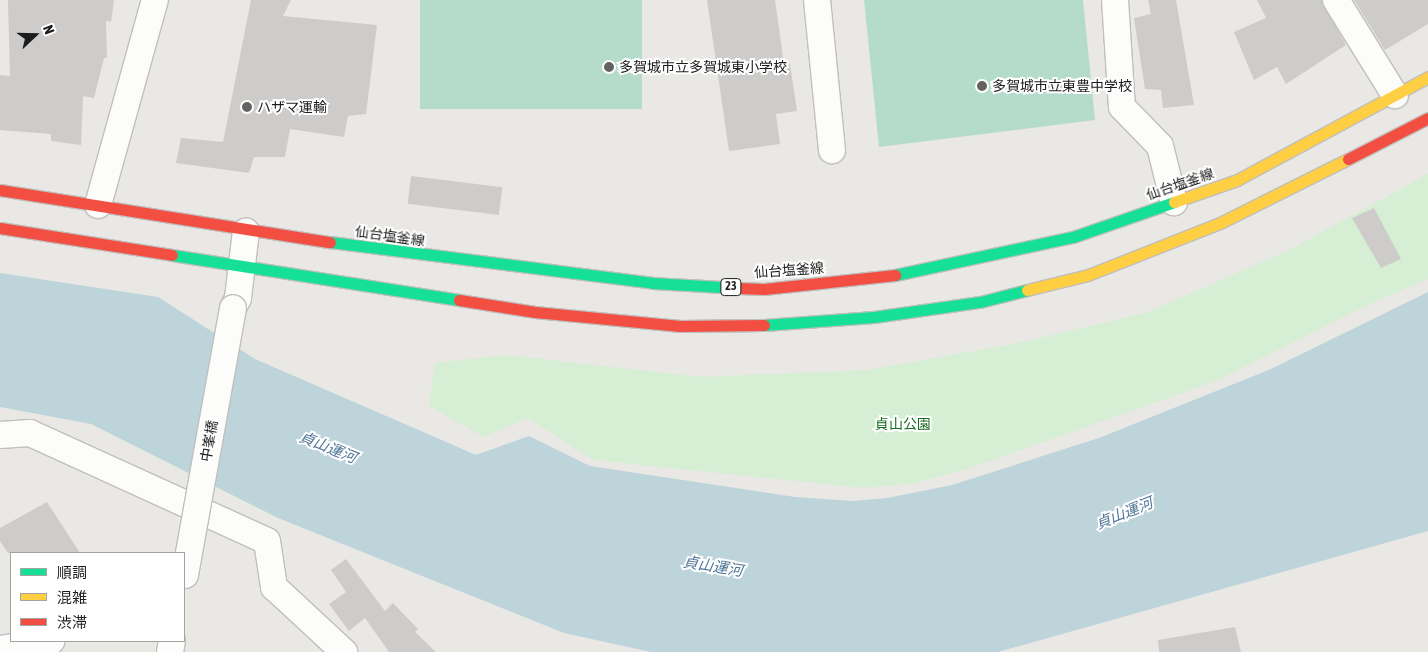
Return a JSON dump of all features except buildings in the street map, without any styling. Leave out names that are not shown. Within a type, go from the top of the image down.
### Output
[{"type":"main road","name":"仙台塩釜線","points":[[0,190],[246,231],[654,284],[764,289],[888,276],[982,258],[1073,237],[1237,180],[1428,77]]},
{"type":"main road","points":[[0,228],[242,264],[535,312],[680,326],[778,325],[874,317],[980,302],[1088,274],[1220,223],[1428,118]]},
{"type":"street","points":[[98,205],[155,0]]},
{"type":"street","points":[[817,0],[832,150]]},
{"type":"street","points":[[1116,0],[1122,107],[1160,146],[1174,202]]},
{"type":"street","points":[[1336,0],[1396,95]]},
{"type":"street","name":"中峯橋","points":[[185,579],[233,308],[238,298],[246,231]]},
{"type":"street","points":[[0,435],[30,433],[267,541],[274,587],[344,652]]},
{"type":"street","points":[[0,649],[45,642]]},
{"type":"green space","points":[[420,0],[642,0],[642,109],[420,109]]},
{"type":"green space","points":[[864,0],[1083,0],[1095,120],[879,147]]},
{"type":"green space","name":"貞山公園","points":[[1428,174],[1428,279],[1361,308],[1216,381],[967,469],[912,484],[863,488],[594,460],[527,418],[484,437],[429,406],[435,363],[505,355],[701,377],[868,370],[1023,342],[1148,312],[1285,252]]},
{"type":"water","name":"貞山運河","points":[[0,273],[158,297],[255,359],[476,455],[529,436],[590,466],[795,497],[853,501],[887,498],[952,485],[1099,438],[1271,369],[1428,292],[1428,531],[998,652],[651,652],[564,633],[278,518],[91,424],[0,407]]},
{"type":"traffic: fast","points":[[895,275],[1073,237],[1174,202]]},
{"type":"traffic: fast","points":[[330,242],[653,283],[738,288]]},
{"type":"traffic: fast","points":[[172,255],[459,300]]},
{"type":"traffic: fast","points":[[764,325],[874,317],[980,302],[1027,290]]},
{"type":"traffic: slow","points":[[1174,202],[1237,180],[1428,77]]},
{"type":"traffic: slow","points":[[1027,290],[1088,275],[1220,223],[1348,159]]},
{"type":"traffic: jam","points":[[1348,159],[1428,118]]},
{"type":"traffic: jam","points":[[0,190],[330,242]]},
{"type":"traffic: jam","points":[[0,228],[172,255]]},
{"type":"traffic: jam","points":[[738,288],[764,289],[895,275]]},
{"type":"traffic: jam","points":[[459,300],[535,312],[680,326],[764,325]]},
{"type":"place","name":"多賀城市立多賀城東小学校","points":[[609,67]]},
{"type":"place","name":"多賀城市立東豊中学校","points":[[982,86]]},
{"type":"place","name":"ハザマ運輸","points":[[247,107]]}]
